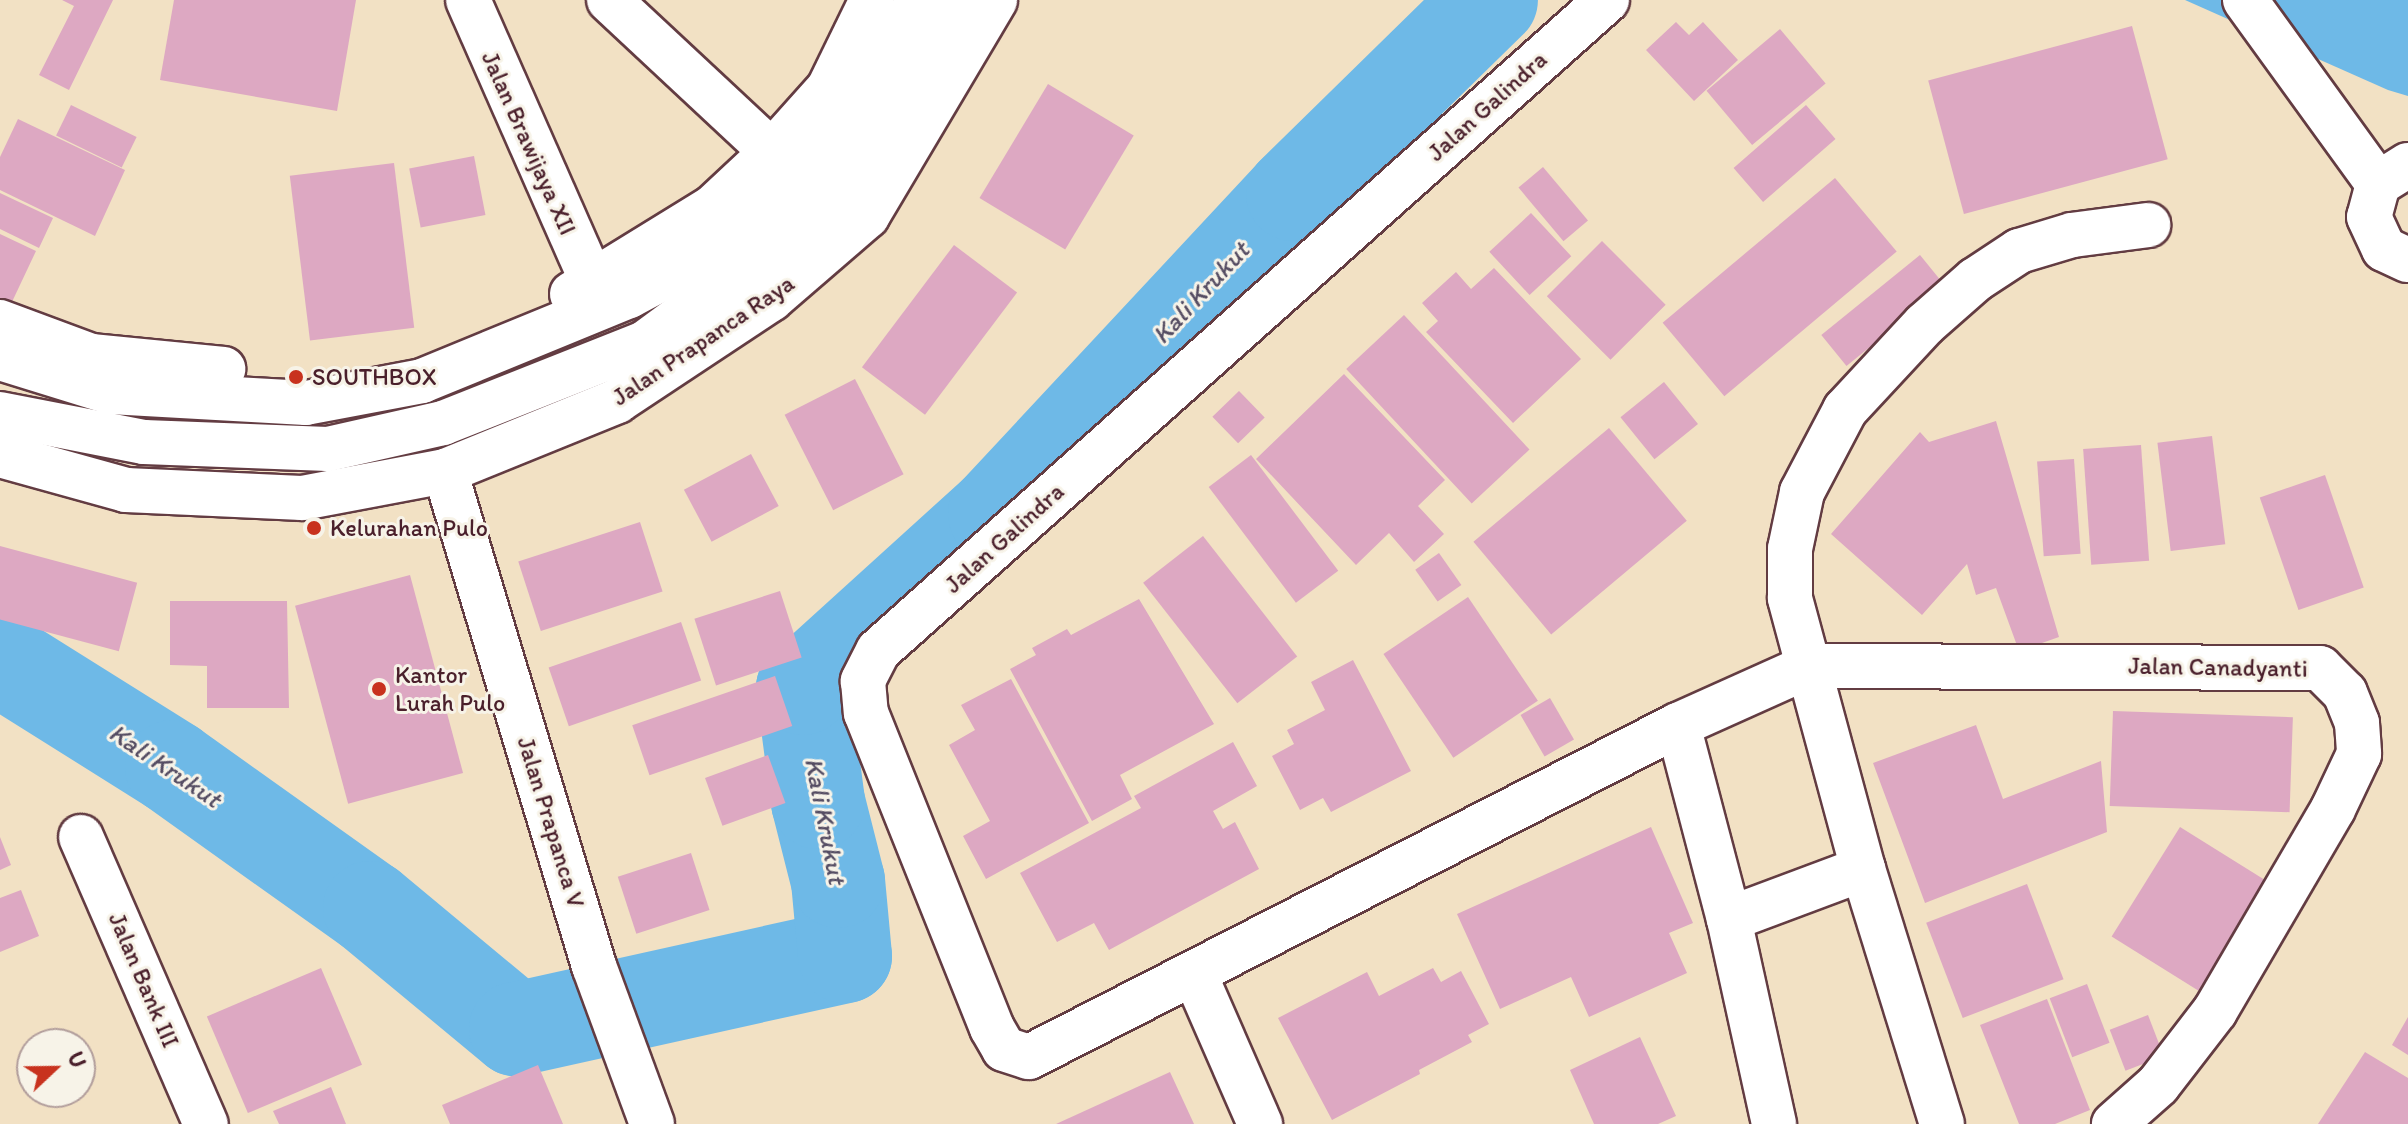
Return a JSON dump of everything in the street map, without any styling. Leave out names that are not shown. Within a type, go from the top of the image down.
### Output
[{"type":"street","name":"Jalan Brawijaya XII","points":[[468,0],[593,284]]},
{"type":"street","points":[[609,0],[772,152]]},
{"type":"street","points":[[0,322],[91,356],[317,379],[492,332],[593,284],[712,208],[772,152],[829,88],[872,0]]},
{"type":"street","points":[[0,358],[110,392],[306,403],[422,381],[629,296],[704,256],[769,205],[839,131],[909,22],[917,0]]},
{"type":"street","points":[[0,414],[144,442],[328,449],[443,423],[645,343],[793,234],[865,161],[953,0]]},
{"type":"street","name":"Jalan Prapanca Raya","points":[[0,455],[126,490],[200,498],[302,498],[445,471],[617,401],[771,299],[867,216],[995,0]]},
{"type":"street","name":"Jalan Galindra","points":[[1607,0],[878,651],[863,681],[866,713],[1004,1049],[1029,1057],[1195,975],[1678,725]]},
{"type":"street","points":[[2245,0],[2348,143],[2393,174],[2371,200],[2373,234],[2384,249],[2408,260]]},
{"type":"street","points":[[1942,1124],[1863,869],[1790,598],[1790,549],[1802,492],[1845,410],[1925,324],[2019,251],[2072,235],[2148,225]]},
{"type":"street","name":"Jalan Prapanca V","points":[[445,471],[594,966],[648,1111]]},
{"type":"street","name":"Jalan Canadyanti","points":[[1678,725],[1809,666],[2320,668],[2345,693],[2357,723],[2359,754],[2333,809],[2215,1011],[2158,1085],[2114,1124]]},
{"type":"street","points":[[1678,725],[1729,919],[1774,1124]]},
{"type":"street","name":"Jalan Bank III","points":[[81,837],[206,1124]]},
{"type":"street","points":[[1729,919],[1863,869]]},
{"type":"street","points":[[1195,975],[1260,1124]]},
{"type":"water","points":[[2185,0],[2408,0],[2408,96],[2388,90]]},
{"type":"building","points":[[62,0],[113,0],[69,90],[39,75],[74,6]]},
{"type":"building","points":[[174,0],[356,0],[337,111],[160,80]]},
{"type":"building","points":[[1676,22],[1689,35],[1703,22],[1738,60],[1694,101],[1646,50]]},
{"type":"building","points":[[2132,26],[2168,159],[1964,214],[1928,81]]},
{"type":"building","points":[[1780,29],[1826,83],[1752,145],[1706,91]]},
{"type":"building","points":[[1048,84],[1134,136],[1065,250],[979,198]]},
{"type":"building","points":[[71,105],[137,137],[122,168],[56,136]]},
{"type":"building","points":[[1806,105],[1836,139],[1763,202],[1734,168]]},
{"type":"building","points":[[18,119],[125,170],[95,236],[0,190],[0,157]]},
{"type":"building","points":[[474,156],[485,215],[421,227],[409,169]]},
{"type":"building","points":[[394,163],[414,328],[310,341],[290,176]]},
{"type":"building","points":[[1543,167],[1588,221],[1563,241],[1518,188]]},
{"type":"building","points":[[1835,178],[1897,252],[1724,396],[1663,323]]},
{"type":"building","points":[[0,193],[53,218],[39,248],[0,229]]},
{"type":"building","points":[[1531,213],[1571,256],[1530,295],[1489,252]]},
{"type":"building","points":[[0,234],[36,251],[11,304],[0,299]]},
{"type":"building","points":[[1602,241],[1666,305],[1610,360],[1547,296]]},
{"type":"building","points":[[954,245],[1017,293],[925,415],[862,367]]},
{"type":"building","points":[[1920,255],[1945,286],[1846,366],[1821,335]]},
{"type":"building","points":[[1494,268],[1581,359],[1513,423],[1426,332],[1438,321],[1422,303],[1456,272],[1471,289]]},
{"type":"building","points":[[1404,315],[1529,450],[1472,503],[1346,369]]},
{"type":"building","points":[[1344,374],[1445,480],[1418,506],[1444,534],[1414,562],[1389,533],[1356,565],[1256,459]]},
{"type":"building","points":[[855,379],[904,474],[833,510],[785,415]]},
{"type":"building","points":[[1664,382],[1698,424],[1654,459],[1620,417]]},
{"type":"building","points":[[1239,391],[1265,418],[1238,443],[1212,417]]},
{"type":"building","points":[[1996,421],[2059,637],[2019,651],[1996,588],[1976,595],[1967,564],[1922,615],[1831,534],[1920,432],[1929,442]]},
{"type":"building","points":[[1609,428],[1687,521],[1551,634],[1473,542]]},
{"type":"building","points":[[2212,436],[2225,544],[2171,551],[2157,443]]},
{"type":"building","points":[[2141,445],[2149,561],[2091,565],[2083,449]]},
{"type":"building","points":[[751,454],[779,506],[712,542],[684,490]]},
{"type":"building","points":[[1251,455],[1338,571],[1296,603],[1209,487]]},
{"type":"building","points":[[2074,459],[2081,554],[2044,556],[2037,462]]},
{"type":"building","points":[[2325,475],[2364,588],[2299,610],[2260,497]]},
{"type":"building","points":[[640,522],[663,591],[541,631],[518,562]]},
{"type":"building","points":[[1203,536],[1297,657],[1237,703],[1143,583]]},
{"type":"building","points":[[0,546],[137,583],[119,651],[0,620]]},
{"type":"building","points":[[1439,553],[1461,585],[1438,602],[1415,570]]},
{"type":"building","name":"Kantor Lurah Pulo","points":[[410,575],[463,773],[348,804],[295,606]]},
{"type":"building","points":[[780,591],[802,658],[716,685],[694,619]]},
{"type":"building","points":[[1468,597],[1538,701],[1453,758],[1383,654]]},
{"type":"building","points":[[1139,599],[1214,724],[1120,775],[1132,799],[1092,821],[1010,669],[1036,655],[1032,648],[1067,629],[1071,635]]},
{"type":"building","points":[[170,601],[287,601],[289,708],[207,708],[207,666],[170,665]]},
{"type":"building","points":[[681,622],[701,681],[569,726],[549,668]]},
{"type":"building","points":[[1353,660],[1411,771],[1331,812],[1323,798],[1300,810],[1272,756],[1294,744],[1287,730],[1325,710],[1311,682]]},
{"type":"building","points":[[775,676],[792,726],[649,775],[632,725]]},
{"type":"building","points":[[1011,679],[1089,823],[986,879],[963,836],[990,821],[949,745],[975,730],[961,705]]},
{"type":"building","points":[[1550,698],[1574,740],[1545,757],[1521,715]]},
{"type":"building","points":[[2113,711],[2293,717],[2290,812],[2110,806]]},
{"type":"building","points":[[1976,725],[2003,799],[2101,761],[2107,832],[1925,903],[1873,763]]},
{"type":"building","points":[[1233,742],[1257,786],[1213,811],[1223,829],[1235,822],[1259,869],[1109,950],[1094,923],[1057,942],[1020,873],[1141,808],[1134,796]]},
{"type":"building","points":[[768,755],[785,803],[722,826],[705,778]]},
{"type":"building","points":[[1651,827],[1693,923],[1669,933],[1687,973],[1589,1017],[1571,977],[1500,1009],[1457,914]]},
{"type":"building","points":[[2180,827],[2267,882],[2199,991],[2112,936]]},
{"type":"building","points":[[0,837],[11,865],[0,870]]},
{"type":"building","points":[[691,853],[710,910],[636,934],[618,877]]},
{"type":"building","points":[[2027,884],[2064,979],[1963,1018],[1926,923]]},
{"type":"building","points":[[21,890],[39,936],[0,952],[0,898]]},
{"type":"building","points":[[321,968],[362,1065],[248,1113],[207,1016]]},
{"type":"building","points":[[1433,968],[1441,982],[1461,971],[1489,1024],[1468,1035],[1472,1042],[1419,1070],[1420,1074],[1332,1120],[1278,1018],[1367,972],[1379,996]]},
{"type":"building","points":[[2087,984],[2110,1043],[2072,1057],[2050,998]]},
{"type":"building","points":[[2047,999],[2090,1110],[2055,1124],[2019,1124],[1980,1025]]},
{"type":"building","points":[[2148,1015],[2164,1056],[2125,1071],[2110,1030]]},
{"type":"building","points":[[2408,1017],[2408,1055],[2392,1045]]},
{"type":"building","points":[[1640,1037],[1676,1116],[1658,1124],[1594,1124],[1570,1070]]},
{"type":"building","points":[[2365,1052],[2408,1078],[2408,1124],[2318,1124]]},
{"type":"building","points":[[538,1065],[563,1124],[450,1124],[442,1105]]},
{"type":"building","points":[[1170,1072],[1194,1124],[1056,1124]]},
{"type":"building","points":[[331,1087],[346,1124],[279,1124],[273,1111]]},
{"type":"waterway","name":"Kali Krukut","points":[[0,659],[172,767],[370,908],[516,1029],[845,956],[838,881],[818,802],[803,688],[995,514],[1293,194],[1491,0]]},
{"type":"place","name":"SOUTHBOX","points":[[296,377]]},
{"type":"place","name":"Kelurahan Pulo","points":[[314,528]]},
{"type":"place","name":"Kantor Lurah Pulo","points":[[379,689]]}]
